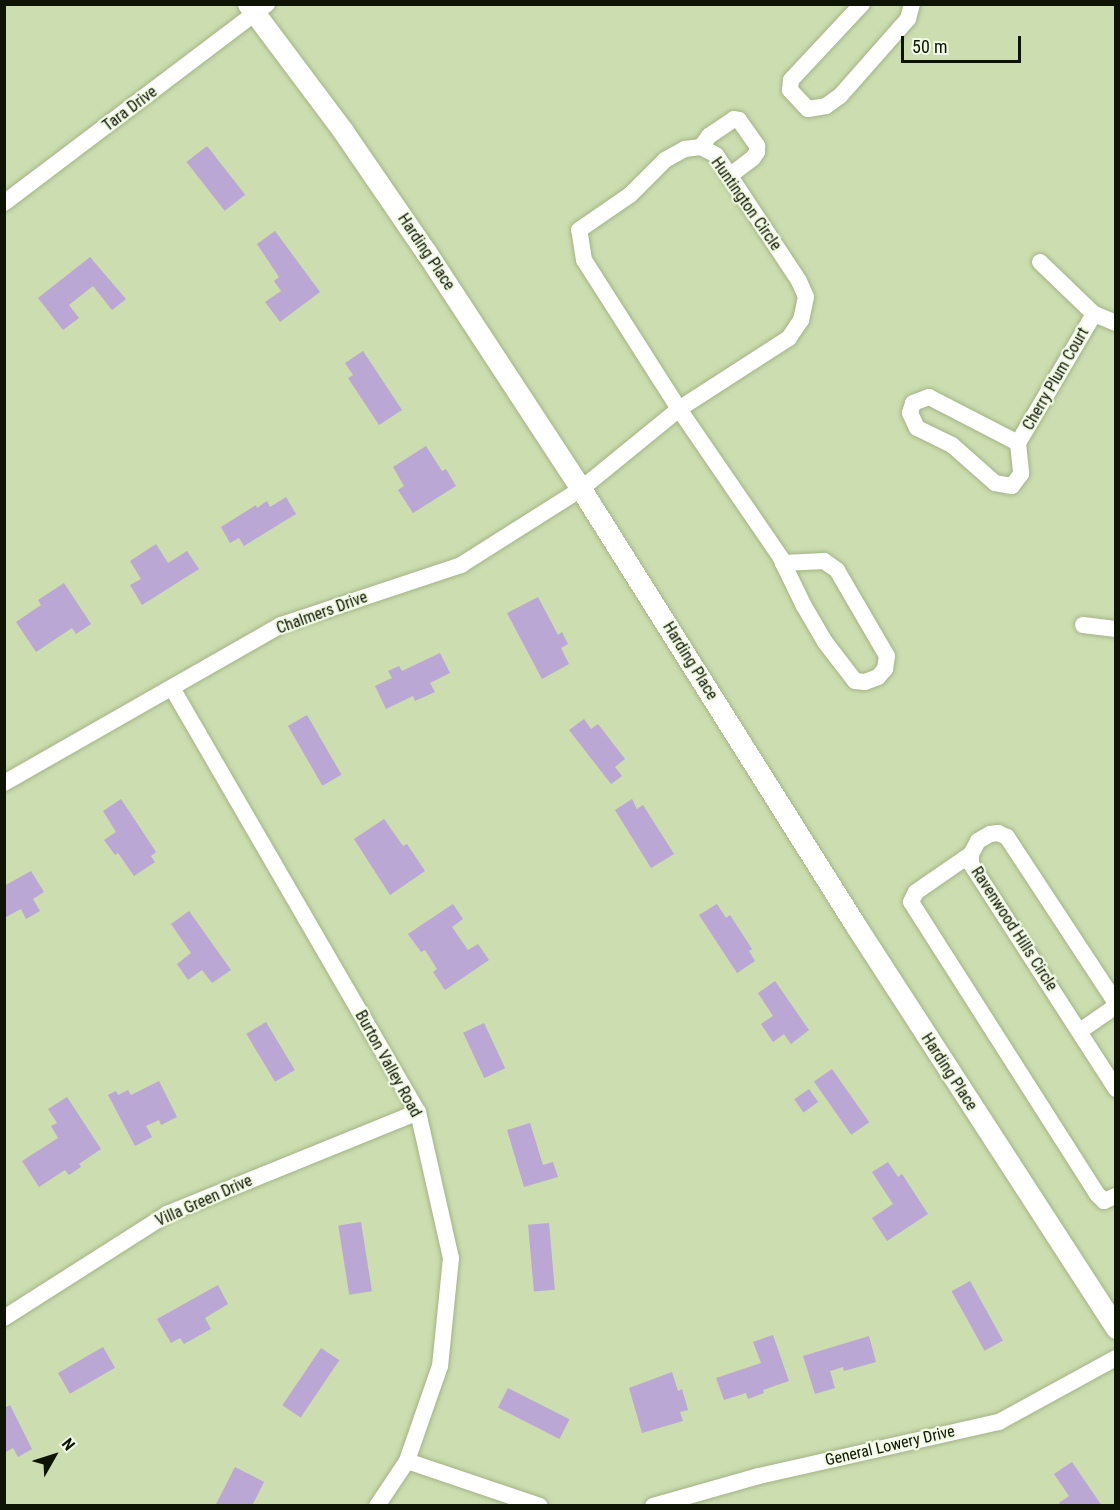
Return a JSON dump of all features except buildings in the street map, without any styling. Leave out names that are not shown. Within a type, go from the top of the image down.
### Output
[{"type":"main road","name":"Harding Place","points":[[257,8],[388,195],[581,489],[874,954],[1116,1328]]},
{"type":"street","points":[[862,4],[791,80],[790,90],[808,109],[826,106],[840,96],[908,19],[912,4]]},
{"type":"street","name":"Tara Drive","points":[[4,203],[257,8]]},
{"type":"street","points":[[701,147],[709,136],[734,119],[740,120],[757,146],[757,152],[753,158],[729,176]]},
{"type":"street","name":"Huntington Circle","points":[[581,489],[679,409],[789,338],[801,320],[806,297],[800,281],[716,155],[701,147],[685,149],[665,160],[630,195],[579,230],[584,260],[679,409],[783,563],[825,642],[855,681],[865,682],[878,677],[885,669],[887,656],[837,570],[824,561],[783,563]]},
{"type":"street","points":[[1040,262],[1094,315],[1116,323]]},
{"type":"street","name":"Cherry Plum Court","points":[[1018,443],[929,397],[914,404],[910,413],[917,428],[952,445],[995,483],[1012,486],[1021,474],[1018,443],[1094,315]]},
{"type":"street","name":"Chalmers Drive","points":[[4,783],[281,625],[461,565],[581,489]]},
{"type":"street","points":[[1083,625],[1116,629]]},
{"type":"street","name":"Burton Valley Road","points":[[172,688],[418,1112],[451,1258],[440,1366],[408,1461],[377,1506]]},
{"type":"street","name":"Ravenwood Hills Circle","points":[[1116,1005],[1007,837],[998,833],[990,834],[978,841],[971,854],[971,864],[1116,1089]]},
{"type":"street","points":[[971,854],[916,892],[910,902],[1097,1194],[1104,1201],[1116,1196]]},
{"type":"street","points":[[1080,1031],[1116,1005]]},
{"type":"street","name":"Villa Green Drive","points":[[4,1318],[167,1214],[418,1112]]},
{"type":"street","name":"General Lowery Drive","points":[[653,1506],[759,1476],[999,1422],[1116,1358]]},
{"type":"street","points":[[408,1461],[540,1506]]}]
